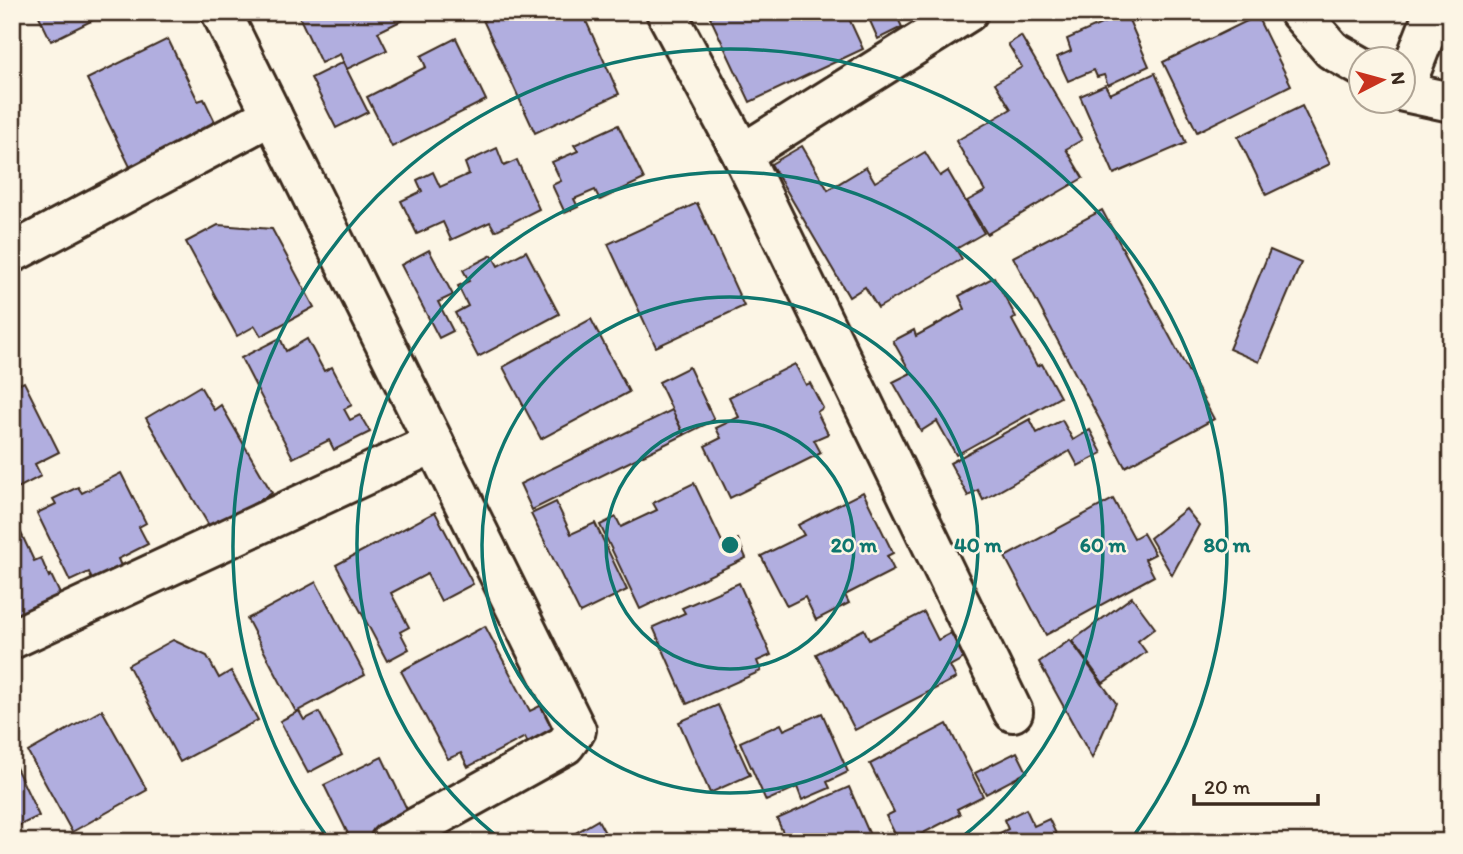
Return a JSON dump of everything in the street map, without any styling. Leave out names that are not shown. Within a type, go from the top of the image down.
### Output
[{"type":"street","points":[[221,12],[576,730],[565,745],[390,842]]},
{"type":"street","points":[[666,12],[742,154],[1013,712]]},
{"type":"street","points":[[742,154],[968,12]]},
{"type":"street","points":[[1299,12],[1332,50],[1348,59]]},
{"type":"street","points":[[1418,54],[1434,12]]},
{"type":"street","points":[[1418,94],[1451,102]]},
{"type":"street","points":[[12,253],[272,115]]},
{"type":"street","points":[[12,639],[434,443]]},
{"type":"building","points":[[37,12],[109,12],[51,41]]},
{"type":"building","points":[[297,12],[419,12],[378,32],[387,50],[347,69],[340,54],[321,63]]},
{"type":"building","points":[[500,12],[582,12],[619,94],[535,133],[483,20]]},
{"type":"building","points":[[720,12],[846,12],[863,49],[750,102],[710,17]]},
{"type":"building","points":[[866,12],[895,12],[902,27],[878,39]]},
{"type":"building","points":[[1126,13],[1149,66],[1108,85],[1104,75],[1097,77],[1094,70],[1068,81],[1057,57],[1071,51],[1067,39]]},
{"type":"building","points":[[1257,16],[1291,85],[1197,132],[1163,62]]},
{"type":"building","points":[[1021,36],[1082,140],[1066,149],[1083,178],[987,234],[967,201],[985,191],[956,141],[1011,109],[995,83],[1022,67],[1008,44]]},
{"type":"building","points":[[456,38],[486,100],[392,147],[367,97],[426,67],[421,56]]},
{"type":"building","points":[[168,39],[198,101],[204,99],[221,134],[135,177],[87,79]]},
{"type":"building","points":[[343,62],[368,112],[336,128],[311,78]]},
{"type":"building","points":[[1155,73],[1186,143],[1114,174],[1080,96],[1105,85],[1110,94]]},
{"type":"building","points":[[1302,106],[1330,164],[1266,195],[1238,137]]},
{"type":"building","points":[[618,125],[644,179],[600,200],[595,190],[574,199],[578,207],[565,213],[552,185],[561,181],[552,162],[578,151],[574,145]]},
{"type":"building","points":[[802,146],[828,190],[866,167],[875,182],[925,152],[940,176],[948,171],[984,233],[956,249],[962,259],[878,308],[865,287],[849,297],[771,164]]},
{"type":"building","points":[[497,148],[504,166],[517,160],[539,209],[495,231],[490,222],[451,240],[443,222],[417,234],[401,201],[422,191],[417,180],[433,172],[440,187],[469,174],[465,163]]},
{"type":"building","points":[[697,203],[744,306],[656,347],[608,244]]},
{"type":"building","points":[[1102,210],[1214,419],[1125,467],[1013,257]]},
{"type":"building","points":[[218,225],[272,229],[314,307],[261,336],[255,326],[237,336],[186,242]]},
{"type":"building","points":[[429,250],[453,295],[438,302],[453,331],[439,338],[401,265]]},
{"type":"building","points":[[1270,250],[1301,263],[1259,362],[1229,349]]},
{"type":"building","points":[[526,251],[559,314],[478,357],[455,313],[468,306],[458,286],[469,281],[463,270],[492,255],[498,266]]},
{"type":"building","points":[[994,277],[1016,317],[1012,320],[1037,366],[1042,364],[1060,397],[956,455],[937,421],[921,431],[893,382],[911,373],[893,341],[914,330],[916,336],[965,309],[959,296]]},
{"type":"building","points":[[591,319],[629,392],[541,439],[503,367]]},
{"type":"building","points":[[280,338],[286,351],[307,339],[324,371],[332,367],[352,405],[344,409],[350,420],[360,415],[370,432],[334,450],[329,440],[293,458],[241,358]]},
{"type":"building","points":[[795,364],[806,385],[810,383],[823,408],[817,412],[828,434],[814,440],[821,453],[730,498],[705,446],[721,438],[716,428],[739,417],[729,397]]},
{"type":"building","points":[[689,367],[714,420],[684,435],[659,382]]},
{"type":"building","points":[[12,369],[20,384],[24,382],[59,452],[35,464],[41,476],[18,488],[12,477]]},
{"type":"building","points":[[200,386],[214,410],[221,405],[272,493],[211,529],[146,418]]},
{"type":"building","points":[[672,410],[684,435],[532,510],[520,484]]},
{"type":"building","points":[[1030,419],[1037,433],[1062,420],[1073,440],[1090,430],[1102,453],[1078,466],[1070,451],[983,500],[978,490],[968,496],[950,463]]},
{"type":"building","points":[[121,473],[146,523],[139,527],[148,544],[118,559],[121,566],[92,580],[89,572],[70,581],[37,513],[56,504],[53,499],[78,487],[82,493]]},
{"type":"building","points":[[694,483],[724,546],[738,539],[746,558],[640,609],[600,525],[616,517],[621,527],[657,510],[653,503]]},
{"type":"building","points":[[863,492],[893,553],[887,556],[894,570],[845,595],[849,603],[816,620],[805,597],[787,606],[761,556],[804,535],[798,525]]},
{"type":"building","points":[[1113,499],[1134,538],[1143,533],[1155,554],[1145,559],[1154,576],[1046,635],[1005,557]]},
{"type":"building","points":[[556,502],[571,534],[595,523],[627,590],[580,613],[531,514]]},
{"type":"building","points":[[1186,509],[1199,525],[1172,575],[1150,538]]},
{"type":"building","points":[[435,512],[473,584],[441,601],[427,574],[391,593],[409,627],[400,632],[409,649],[387,661],[336,565]]},
{"type":"building","points":[[21,533],[34,561],[41,558],[61,596],[12,619],[12,538]]},
{"type":"building","points":[[316,582],[365,675],[296,712],[247,619]]},
{"type":"building","points":[[739,583],[771,655],[757,661],[761,671],[687,704],[653,627],[685,613],[682,608]]},
{"type":"building","points":[[1132,597],[1155,628],[1138,641],[1146,652],[1103,683],[1072,641]]},
{"type":"building","points":[[924,612],[938,640],[951,633],[964,658],[950,666],[956,678],[855,730],[816,654],[864,629],[869,640]]},
{"type":"building","points":[[485,626],[530,711],[548,702],[564,731],[531,749],[525,737],[468,767],[461,753],[448,759],[401,671]]},
{"type":"building","points":[[173,640],[207,656],[219,678],[231,671],[258,720],[180,762],[128,665]]},
{"type":"building","points":[[1070,640],[1116,703],[1092,758],[1039,662]]},
{"type":"building","points":[[718,705],[750,775],[710,793],[679,722]]},
{"type":"building","points":[[102,710],[147,790],[72,832],[28,752]]},
{"type":"building","points":[[299,711],[304,720],[319,712],[342,755],[308,773],[280,721]]},
{"type":"building","points":[[822,713],[848,772],[827,782],[830,788],[802,800],[797,787],[766,801],[740,742],[781,724],[784,730]]},
{"type":"building","points":[[947,724],[983,796],[957,809],[960,814],[906,842],[899,842],[886,816],[894,812],[870,764]]},
{"type":"building","points":[[1017,752],[1027,772],[986,794],[975,773]]},
{"type":"building","points":[[382,757],[414,824],[379,842],[352,842],[324,785]]},
{"type":"building","points":[[12,759],[39,816],[12,829]]},
{"type":"building","points":[[849,787],[873,842],[787,842],[777,819]]},
{"type":"building","points":[[1026,809],[1034,826],[1049,819],[1059,840],[982,842],[1008,829],[1004,820]]},
{"type":"building","points":[[598,820],[610,842],[560,842]]}]
